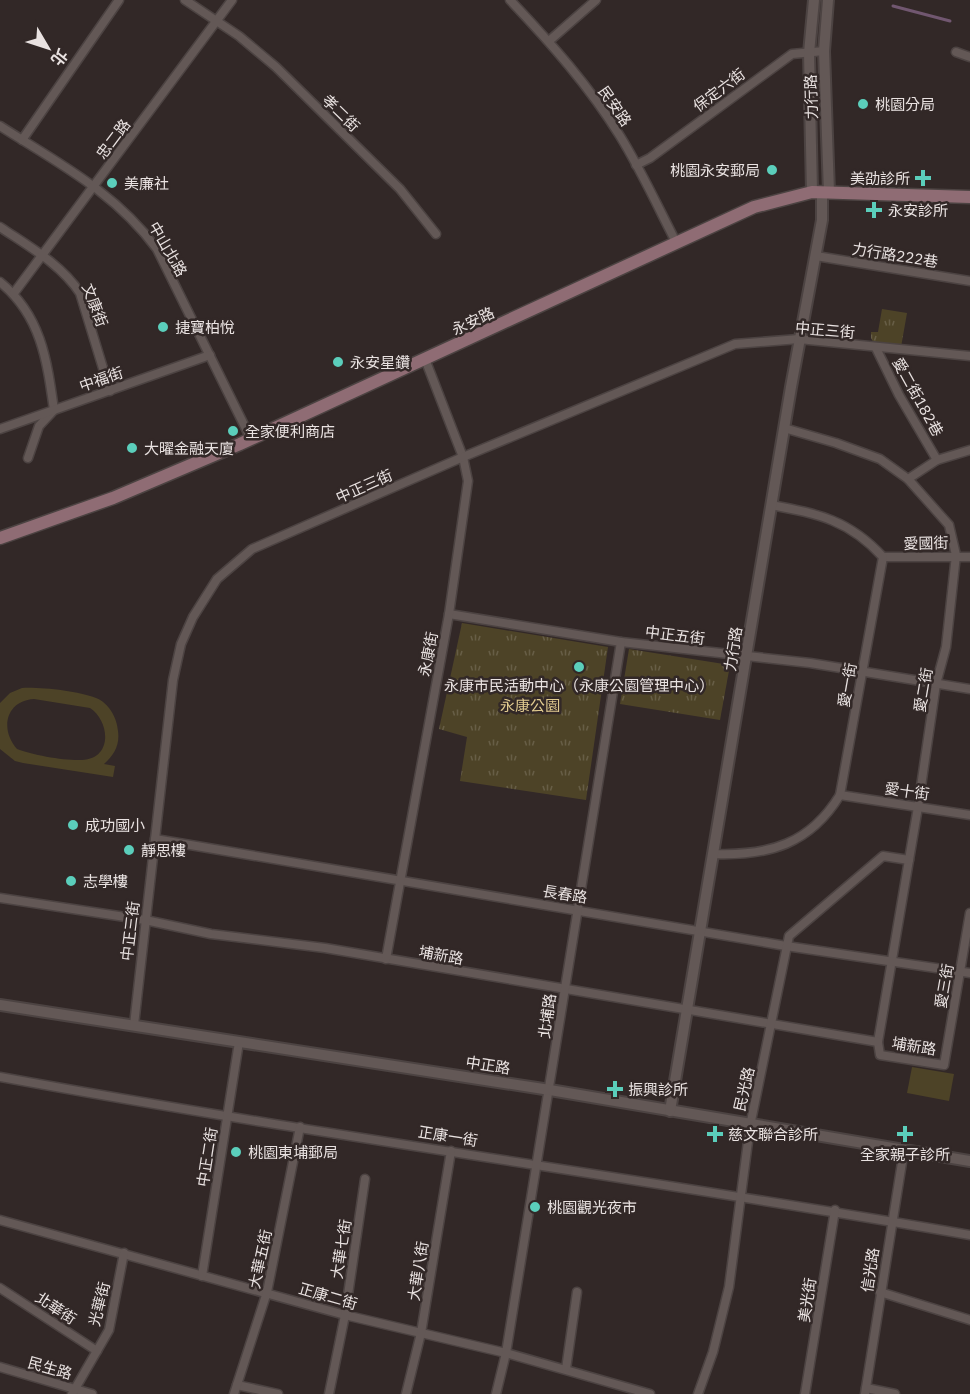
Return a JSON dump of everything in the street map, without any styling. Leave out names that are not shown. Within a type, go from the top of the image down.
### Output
[{"type":"main road","name":"永安路","points":[[0,538],[113,498],[251,439],[754,207],[821,192],[970,197]]},
{"type":"street","points":[[22,140],[119,0]]},
{"type":"street","name":"孝二街","points":[[185,0],[276,67],[400,189],[436,234]]},
{"type":"street","name":"忠二路","points":[[14,293],[232,0]]},
{"type":"street","name":"民安路","points":[[510,0],[549,41],[597,102],[636,165],[676,242]]},
{"type":"street","points":[[549,41],[596,0]]},
{"type":"street","name":"力行路","points":[[670,1111],[784,428],[822,220],[809,53],[814,0]]},
{"type":"street","name":"力行路","points":[[821,192],[824,51],[828,0]]},
{"type":"street","name":"保定六街","points":[[636,165],[650,158],[792,54],[824,51]]},
{"type":"street","points":[[956,52],[970,57]]},
{"type":"street","name":"中山北路","points":[[0,126],[94,186],[137,222],[157,249],[251,439]]},
{"type":"street","name":"文康街","points":[[0,227],[64,273],[80,293],[110,391]]},
{"type":"street","name":"力行路222巷","points":[[816,256],[970,281]]},
{"type":"street","points":[[0,282],[14,293],[37,327],[47,363],[54,410],[39,426],[28,458]]},
{"type":"street","name":"中正三街","points":[[134,1025],[173,681],[181,644],[193,617],[217,579],[252,549],[463,457],[735,344],[800,339],[970,356]]},
{"type":"street","name":"愛二街182巷","points":[[876,348],[898,395],[937,460]]},
{"type":"street","name":"中福街","points":[[0,429],[210,355]]},
{"type":"street","name":"永康街","points":[[386,959],[398,880],[449,614],[468,481],[463,457],[425,359]]},
{"type":"street","name":"愛二街","points":[[784,428],[836,442],[880,459],[908,479],[949,525],[957,555],[946,647],[936,684],[918,807],[878,1042],[880,1055]]},
{"type":"street","points":[[908,479],[937,460],[970,450]]},
{"type":"street","points":[[771,505],[829,517],[862,536],[883,557]]},
{"type":"street","name":"愛國街","points":[[883,557],[957,555],[970,557]]},
{"type":"street","name":"愛一街","points":[[714,854],[741,855],[786,844],[807,834],[828,816],[840,795],[883,557]]},
{"type":"street","name":"中正五街","points":[[449,614],[621,642],[863,672],[970,689]]},
{"type":"street","name":"北埔路","points":[[496,1394],[506,1353],[550,1090],[564,991],[580,910],[621,642]]},
{"type":"street","name":"愛十街","points":[[840,795],[970,814]]},
{"type":"street","name":"長春路","points":[[156,839],[786,946],[970,973]]},
{"type":"street","name":"民光路","points":[[698,1394],[713,1352],[729,1287],[750,1126],[789,936],[883,856],[909,860]]},
{"type":"street","name":"埔新路","points":[[0,898],[145,920],[211,934],[386,959],[564,991],[688,1009],[878,1042]]},
{"type":"street","name":"愛三街","points":[[944,1065],[970,913]]},
{"type":"street","name":"中正路","points":[[0,1005],[550,1090],[750,1126],[970,1161]]},
{"type":"street","name":"中正二街","points":[[202,1276],[239,1042]]},
{"type":"street","name":"埔新路","points":[[880,1055],[944,1065]]},
{"type":"street","name":"正康一街","points":[[0,1077],[300,1127],[835,1210],[970,1235]]},
{"type":"street","name":"大華五街","points":[[236,1390],[267,1292],[300,1127]]},
{"type":"street","name":"大華八街","points":[[405,1394],[421,1333],[451,1150]]},
{"type":"street","name":"信光路","points":[[866,1391],[904,1150]]},
{"type":"street","name":"大華七街","points":[[329,1394],[345,1315],[364,1179]]},
{"type":"street","name":"美光街","points":[[805,1394],[835,1210]]},
{"type":"street","name":"正康二街","points":[[0,1220],[345,1315],[506,1353],[650,1394]]},
{"type":"street","name":"光華街","points":[[73,1391],[109,1330],[124,1253]]},
{"type":"street","name":"北華街","points":[[0,1288],[97,1351]]},
{"type":"street","points":[[566,1369],[577,1292]]},
{"type":"street","points":[[880,1293],[970,1320]]},
{"type":"street","name":"民生路","points":[[0,1367],[73,1391],[92,1394]]},
{"type":"street","points":[[236,1390],[278,1394]]},
{"type":"street","points":[[866,1391],[895,1394]]},
{"type":"green space","points":[[882,309],[907,313],[901,347],[875,345],[871,338],[871,332],[878,332]]},
{"type":"green space","name":"永康公園","points":[[462,623],[608,647],[586,800],[460,781],[467,737],[439,729]]},
{"type":"green space","points":[[629,649],[730,665],[720,720],[620,704]]},
{"type":"green space","points":[[22,688],[59,690],[80,693],[105,703],[114,716],[118,731],[116,749],[104,764],[115,766],[113,777],[23,763],[15,761],[0,749],[0,703],[10,693]],"holes":[[[34,699],[90,708],[102,721],[105,738],[103,747],[92,758],[67,760],[23,751],[17,749],[8,733],[7,725],[11,711],[24,701]]]},
{"type":"green space","points":[[912,1067],[954,1074],[949,1101],[907,1093]]},
{"type":"waterway","points":[[893,6],[950,21]]},
{"type":"place","name":"桃園分局","points":[[863,104]]},
{"type":"place","name":"桃園永安郵局","points":[[772,170]]},
{"type":"place","name":"美劭診所","points":[[923,178]]},
{"type":"place","name":"美廉社","points":[[112,183]]},
{"type":"place","name":"永安診所","points":[[874,210]]},
{"type":"place","name":"捷寶柏悅","points":[[163,327]]},
{"type":"place","name":"永安星鑽","points":[[338,362]]},
{"type":"place","name":"全家便利商店","points":[[233,431]]},
{"type":"place","name":"大曜金融天廈","points":[[132,448]]},
{"type":"place","name":"永康市民活動中心（永康公園管理中心）","points":[[579,667]]},
{"type":"place","name":"成功國小","points":[[73,825]]},
{"type":"place","name":"靜思樓","points":[[129,850]]},
{"type":"place","name":"志學樓","points":[[71,881]]},
{"type":"place","name":"振興診所","points":[[615,1089]]},
{"type":"place","name":"慈文聯合診所","points":[[715,1134]]},
{"type":"place","name":"全家親子診所","points":[[905,1134]]},
{"type":"place","name":"桃園東埔郵局","points":[[236,1152]]},
{"type":"place","name":"桃園觀光夜市","points":[[535,1207]]}]
